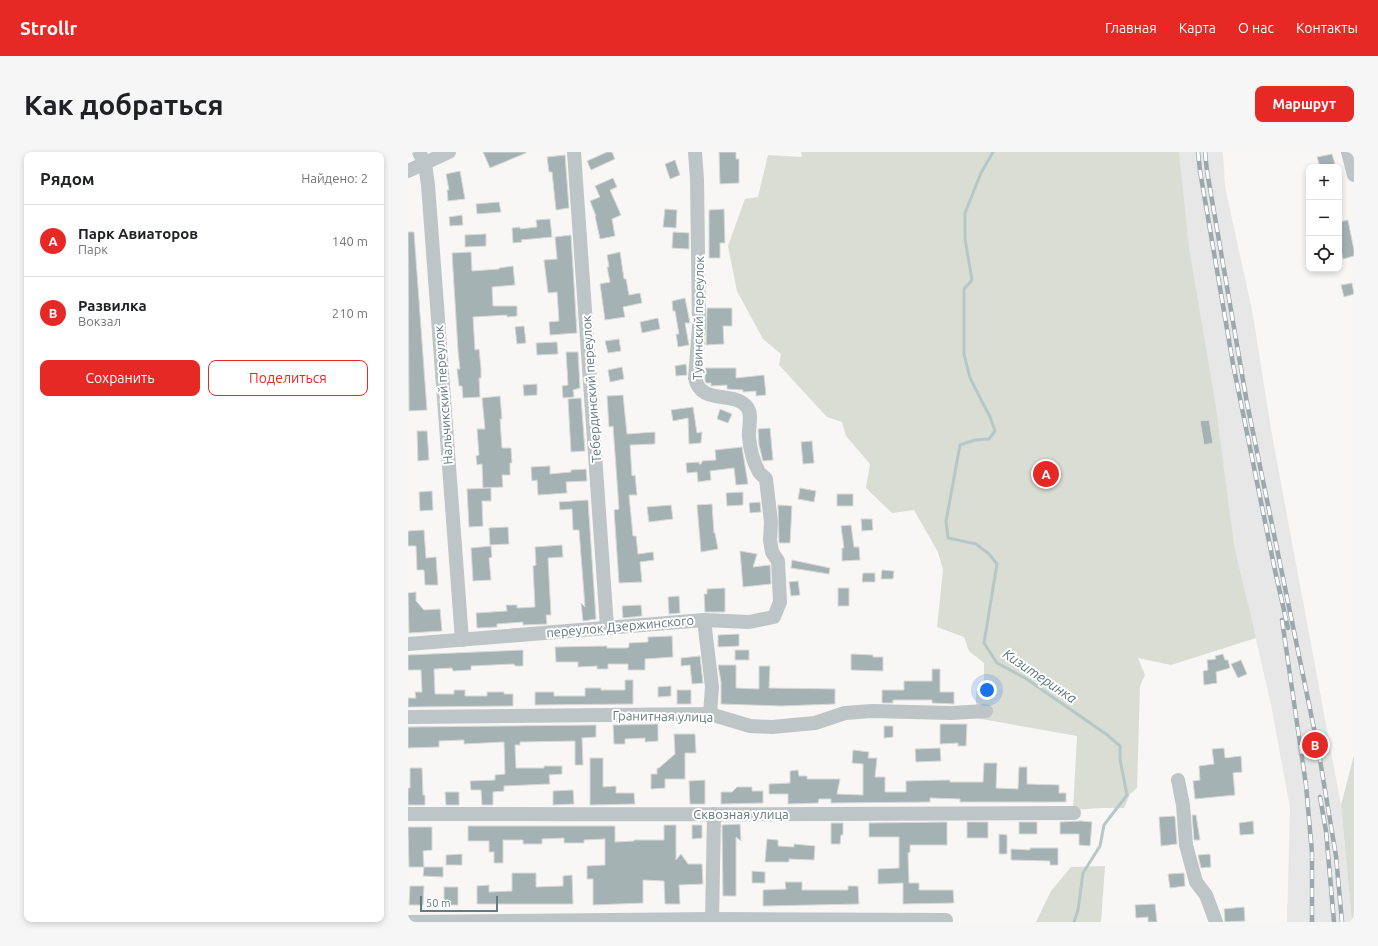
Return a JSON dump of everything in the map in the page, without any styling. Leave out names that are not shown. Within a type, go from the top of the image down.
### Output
[{"type":"street","points":[[408,171],[422,158],[449,152]]},
{"type":"street","name":"Тебердинский переулок","points":[[574,152],[607,627]]},
{"type":"street","name":"Тувинский переулок","points":[[695,152],[699,326],[694,378],[696,386],[704,393],[741,402],[750,412],[749,437],[758,472],[766,479],[771,522],[770,540],[772,552],[778,561]]},
{"type":"street","points":[[1348,152],[1354,175]]},
{"type":"street","name":"Нальчикский переулок","points":[[422,158],[428,185],[462,640]]},
{"type":"street","name":"переулок Дзержинского","points":[[408,644],[704,620],[749,622],[774,618],[780,602],[778,561]]},
{"type":"street","points":[[704,620],[712,687],[710,714]]},
{"type":"street","name":"Гранитная улица","points":[[408,717],[710,714],[750,726],[772,727],[815,723],[844,713],[872,711],[951,713],[986,711]]},
{"type":"street","points":[[1178,780],[1183,805],[1186,845],[1196,882],[1206,895],[1216,922]]},
{"type":"street","name":"Сквозная улица","points":[[408,814],[848,815],[1074,813]]},
{"type":"street","points":[[712,921],[714,814]]},
{"type":"street","points":[[408,922],[946,920]]},
{"type":"shaded area","points":[[801,152],[1179,152],[1189,249],[1215,401],[1234,545],[1256,638],[1171,665],[1138,658],[1145,675],[1140,686],[1137,788],[1130,794],[1124,808],[1073,810],[1077,736],[976,718],[976,692],[984,680],[984,663],[969,651],[964,637],[937,627],[943,570],[938,552],[914,510],[892,513],[866,488],[870,464],[846,436],[842,422],[827,417],[779,365],[781,354],[763,339],[737,291],[728,246],[745,199],[758,197],[768,155],[802,157]]},
{"type":"shaded area","points":[[1159,152],[1223,152],[1225,187],[1252,310],[1272,435],[1341,805],[1352,922],[1287,922],[1290,808],[1271,704],[1209,438]]},
{"type":"shaded area","points":[[1354,755],[1354,922],[1352,922],[1341,805]]},
{"type":"shaded area","points":[[1105,866],[1101,922],[1036,922],[1051,891],[1071,867]]},
{"type":"building","points":[[483,152],[526,152],[526,153],[490,168]]},
{"type":"building","points":[[607,152],[612,152],[615,159],[591,170],[587,161]]},
{"type":"building","points":[[719,152],[736,152],[736,159],[739,159],[739,183],[720,184]]},
{"type":"building","points":[[1332,154],[1335,164],[1319,164],[1317,157]]},
{"type":"building","points":[[565,155],[569,208],[556,210],[552,172],[549,172],[547,157]]},
{"type":"building","points":[[675,160],[680,175],[670,179],[665,164]]},
{"type":"building","points":[[460,171],[465,199],[448,201],[447,190],[449,190],[446,174]]},
{"type":"building","points":[[613,178],[617,187],[610,190],[621,215],[612,219],[615,236],[600,239],[596,216],[590,201],[600,197],[595,186]]},
{"type":"building","points":[[499,202],[501,212],[477,214],[476,204]]},
{"type":"building","points":[[665,209],[677,210],[676,228],[663,227]]},
{"type":"building","points":[[724,209],[725,243],[720,243],[720,258],[709,258],[709,210]]},
{"type":"building","points":[[462,215],[463,225],[450,226],[449,217]]},
{"type":"building","points":[[550,219],[552,237],[521,240],[522,242],[513,243],[512,228],[520,227],[520,229],[537,227],[536,220]]},
{"type":"building","points":[[1348,220],[1354,250],[1354,256],[1343,259],[1342,255],[1342,221]]},
{"type":"building","points":[[408,232],[414,232],[427,410],[409,411]]},
{"type":"building","points":[[673,232],[689,233],[689,249],[672,248]]},
{"type":"building","points":[[486,234],[486,246],[465,247],[465,235]]},
{"type":"building","points":[[571,235],[577,333],[550,335],[549,322],[559,321],[557,292],[548,293],[544,260],[557,259],[555,237]]},
{"type":"building","points":[[471,252],[472,271],[499,269],[513,266],[515,285],[492,287],[493,306],[517,306],[517,316],[507,317],[507,315],[473,317],[475,350],[479,349],[481,369],[481,378],[479,378],[480,397],[463,398],[462,386],[459,386],[457,369],[460,369],[452,253]]},
{"type":"building","points":[[620,252],[624,279],[626,279],[629,295],[640,293],[642,303],[623,307],[625,317],[605,320],[600,284],[610,282],[607,267],[609,267],[607,255]]},
{"type":"building","points":[[1352,283],[1354,294],[1344,297],[1341,285]]},
{"type":"building","points":[[685,298],[690,323],[685,323],[689,345],[678,347],[676,334],[679,334],[672,301]]},
{"type":"building","points":[[707,308],[732,308],[732,326],[723,326],[724,344],[706,345]]},
{"type":"building","points":[[658,318],[660,329],[642,333],[640,322]]},
{"type":"building","points":[[524,326],[526,343],[517,344],[515,327]]},
{"type":"building","points":[[619,339],[621,351],[608,353],[605,341]]},
{"type":"building","points":[[557,342],[558,354],[537,355],[536,343]]},
{"type":"building","points":[[566,352],[578,352],[580,388],[573,390],[574,397],[563,398],[562,386],[568,385]]},
{"type":"building","points":[[686,364],[687,375],[676,376],[675,366]]},
{"type":"building","points":[[622,367],[624,379],[610,382],[608,370]]},
{"type":"building","points":[[705,368],[736,368],[736,378],[764,375],[766,395],[756,396],[756,391],[743,392],[743,390],[727,389],[727,385],[711,386],[711,383],[706,383],[705,381]]},
{"type":"building","points":[[537,384],[537,395],[524,396],[523,385]]},
{"type":"building","points":[[623,395],[627,434],[655,432],[655,444],[630,445],[632,476],[635,475],[637,495],[629,495],[633,536],[636,536],[638,554],[653,552],[654,560],[640,562],[642,582],[619,583],[614,510],[619,509],[613,426],[609,427],[607,396]]},
{"type":"building","points":[[500,396],[502,448],[511,448],[512,463],[510,463],[510,475],[502,475],[503,487],[483,488],[482,464],[477,465],[476,456],[479,455],[477,429],[485,429],[482,398]]},
{"type":"building","points":[[581,398],[585,451],[571,452],[568,399]]},
{"type":"building","points":[[693,407],[697,433],[702,432],[701,443],[689,444],[688,418],[673,421],[671,410]]},
{"type":"building","points":[[720,409],[732,414],[728,423],[717,419]]},
{"type":"building","points":[[1209,420],[1213,443],[1204,445],[1200,421]]},
{"type":"building","points":[[770,428],[773,460],[763,461],[759,445],[758,429]]},
{"type":"building","points":[[417,431],[427,431],[429,460],[418,461]]},
{"type":"building","points":[[812,441],[814,463],[803,464],[801,442]]},
{"type":"building","points":[[742,447],[748,484],[736,485],[734,468],[710,471],[711,480],[698,482],[697,472],[687,473],[686,463],[699,462],[699,464],[701,464],[702,461],[716,460],[715,450]]},
{"type":"building","points":[[550,466],[550,474],[586,469],[587,481],[566,482],[567,493],[538,495],[537,480],[532,481],[531,467]]},
{"type":"building","points":[[491,488],[491,501],[482,501],[483,526],[469,527],[467,489]]},
{"type":"building","points":[[800,488],[816,491],[814,502],[798,499]]},
{"type":"building","points":[[432,491],[433,510],[420,511],[419,492]]},
{"type":"building","points":[[743,492],[743,505],[727,506],[726,493]]},
{"type":"building","points":[[837,494],[853,494],[853,506],[837,506]]},
{"type":"building","points":[[588,500],[596,619],[583,621],[581,603],[585,607],[579,530],[573,530],[572,509],[560,510],[559,502]]},
{"type":"building","points":[[760,502],[761,512],[750,513],[749,503]]},
{"type":"building","points":[[712,504],[714,533],[718,549],[701,552],[697,505]]},
{"type":"building","points":[[671,505],[673,519],[649,522],[647,507]]},
{"type":"building","points":[[778,505],[792,506],[790,543],[779,543]]},
{"type":"building","points":[[861,519],[872,519],[873,530],[862,531]]},
{"type":"building","points":[[851,525],[854,547],[859,547],[860,560],[842,561],[842,548],[844,548],[841,526]]},
{"type":"building","points":[[508,527],[509,544],[490,545],[489,528]]},
{"type":"building","points":[[424,530],[426,558],[436,557],[438,585],[425,585],[424,570],[417,570],[416,546],[408,546],[408,531]]},
{"type":"building","points":[[562,545],[563,557],[548,558],[551,615],[546,615],[547,624],[523,625],[523,622],[497,624],[497,627],[477,628],[476,613],[507,611],[506,605],[517,605],[517,608],[535,607],[533,566],[536,565],[535,547]]},
{"type":"building","points":[[491,546],[492,557],[489,558],[491,580],[473,581],[471,548]]},
{"type":"building","points":[[740,551],[757,554],[753,567],[770,565],[771,584],[743,587]]},
{"type":"building","points":[[792,560],[830,568],[829,574],[791,568]]},
{"type":"building","points":[[882,570],[894,571],[893,579],[881,579]]},
{"type":"building","points":[[863,573],[875,573],[875,582],[862,582]]},
{"type":"building","points":[[798,581],[800,595],[791,596],[789,582]]},
{"type":"building","points":[[725,588],[725,612],[705,612],[704,594],[707,594],[707,589]]},
{"type":"building","points":[[838,588],[849,588],[849,606],[838,606]]},
{"type":"building","points":[[416,592],[416,601],[424,610],[440,609],[442,631],[409,633],[408,593]]},
{"type":"building","points":[[679,596],[680,613],[669,614],[668,597]]},
{"type":"building","points":[[641,605],[642,616],[623,618],[622,606]]},
{"type":"building","points":[[739,634],[739,646],[718,647],[718,635]]},
{"type":"building","points":[[672,636],[673,657],[645,659],[645,670],[628,670],[628,664],[608,664],[608,669],[597,669],[597,666],[578,667],[578,662],[556,662],[555,647],[607,646],[607,648],[627,648],[629,647],[629,643],[648,642],[648,637]]},
{"type":"building","points":[[523,650],[523,666],[515,666],[514,664],[471,666],[471,670],[453,671],[452,668],[434,669],[435,694],[454,694],[454,690],[465,690],[465,696],[487,696],[487,692],[504,692],[504,694],[513,694],[513,706],[408,707],[408,698],[416,698],[415,692],[422,692],[421,670],[408,670],[408,655]]},
{"type":"building","points":[[735,650],[749,650],[749,660],[735,660]]},
{"type":"building","points":[[851,654],[883,657],[883,671],[851,670]]},
{"type":"building","points":[[1223,654],[1225,660],[1228,660],[1230,668],[1216,672],[1217,683],[1204,685],[1203,671],[1208,670],[1207,660],[1216,659],[1215,656]]},
{"type":"building","points":[[700,656],[703,683],[692,684],[690,665],[681,666],[681,658]]},
{"type":"building","points":[[1241,660],[1247,674],[1238,678],[1231,664]]},
{"type":"building","points":[[718,665],[736,665],[736,688],[759,689],[759,666],[770,666],[769,688],[835,689],[835,704],[781,706],[721,704],[721,682]]},
{"type":"building","points":[[932,669],[940,669],[940,692],[954,692],[954,704],[932,703],[932,700],[893,700],[893,703],[882,703],[882,690],[904,690],[904,681],[932,681]]},
{"type":"building","points":[[625,680],[633,680],[633,704],[535,705],[535,692],[554,692],[554,696],[585,696],[585,688],[625,690]]},
{"type":"building","points":[[671,686],[671,696],[658,697],[658,687]]},
{"type":"building","points":[[677,690],[691,690],[691,704],[677,704]]},
{"type":"building","points":[[658,724],[658,741],[645,742],[645,738],[625,739],[625,744],[614,744],[613,725]]},
{"type":"building","points":[[940,724],[967,724],[966,746],[958,746],[958,743],[940,744]]},
{"type":"building","points":[[596,725],[596,737],[582,738],[583,765],[575,765],[575,741],[520,742],[520,745],[515,745],[516,768],[544,768],[544,766],[562,766],[562,774],[549,775],[550,784],[504,786],[504,791],[493,792],[493,805],[482,805],[481,790],[471,790],[470,781],[495,780],[495,775],[505,774],[504,742],[464,744],[464,740],[439,741],[439,747],[408,748],[408,727]]},
{"type":"building","points":[[884,726],[893,726],[893,737],[884,738]]},
{"type":"building","points":[[674,734],[695,734],[696,753],[685,753],[685,779],[665,779],[665,788],[651,789],[651,774],[657,774],[657,768],[659,768],[675,754]]},
{"type":"building","points":[[940,748],[941,761],[916,762],[915,749]]},
{"type":"building","points":[[1224,748],[1225,758],[1241,756],[1242,772],[1233,773],[1235,795],[1195,799],[1193,781],[1200,780],[1199,766],[1214,764],[1212,749]]},
{"type":"building","points":[[853,750],[869,752],[868,758],[877,758],[875,777],[885,777],[885,792],[906,792],[906,781],[950,780],[950,782],[983,782],[984,763],[997,763],[996,788],[1018,789],[1019,767],[1027,767],[1027,784],[1059,785],[1059,793],[1066,793],[1066,802],[960,802],[960,799],[930,798],[930,802],[831,803],[831,799],[819,799],[818,803],[788,804],[788,794],[769,794],[769,784],[790,783],[790,771],[798,770],[799,776],[807,776],[807,779],[840,779],[837,794],[863,795],[863,764],[852,763]]},
{"type":"building","points":[[590,758],[603,758],[603,787],[616,786],[616,793],[634,793],[635,804],[590,805]]},
{"type":"building","points":[[410,768],[422,768],[425,805],[408,805]]},
{"type":"building","points":[[705,780],[705,804],[690,804],[689,781]]},
{"type":"building","points":[[737,787],[752,787],[752,791],[763,791],[763,803],[721,804],[721,792],[732,792]]},
{"type":"building","points":[[573,790],[574,804],[553,805],[553,791]]},
{"type":"building","points":[[445,792],[459,792],[459,805],[446,805]]},
{"type":"building","points":[[1192,815],[1196,815],[1200,840],[1194,840]]},
{"type":"building","points":[[1174,816],[1177,844],[1161,846],[1159,817]]},
{"type":"building","points":[[1253,821],[1254,834],[1240,835],[1239,823]]},
{"type":"building","points":[[947,822],[947,845],[910,845],[910,852],[908,853],[909,883],[919,883],[919,890],[953,890],[954,903],[903,904],[903,883],[878,884],[878,869],[899,868],[899,837],[869,837],[869,823]]},
{"type":"building","points":[[967,822],[988,822],[988,838],[967,838]]},
{"type":"building","points":[[1019,822],[1037,822],[1037,834],[1019,834]]},
{"type":"building","points":[[1060,822],[1092,822],[1090,846],[1079,845],[1079,834],[1060,834]]},
{"type":"building","points":[[831,823],[843,823],[843,835],[841,835],[840,844],[831,844]]},
{"type":"building","points":[[740,824],[741,841],[736,837],[736,896],[723,896],[722,825]]},
{"type":"building","points":[[664,825],[676,825],[676,860],[681,854],[688,864],[702,864],[703,884],[679,885],[680,904],[665,904],[664,881],[643,880],[643,903],[593,905],[593,879],[587,879],[587,866],[605,865],[605,839],[584,840],[584,843],[564,843],[564,838],[542,839],[542,844],[523,844],[523,840],[503,840],[503,863],[494,863],[494,852],[489,852],[489,841],[468,841],[468,826],[615,826],[615,842],[634,840],[664,840]]},
{"type":"building","points":[[692,825],[702,825],[702,838],[692,839]]},
{"type":"building","points":[[408,827],[432,827],[432,850],[423,851],[424,867],[409,867]]},
{"type":"building","points":[[999,834],[1007,835],[1007,854],[999,854]]},
{"type":"building","points":[[767,839],[778,840],[778,846],[794,847],[794,844],[815,846],[814,860],[789,859],[789,862],[765,862]]},
{"type":"building","points":[[1030,848],[1058,848],[1058,865],[1050,865],[1050,861],[1011,860],[1011,849],[1030,850]]},
{"type":"building","points":[[462,854],[462,865],[446,865],[446,855]]},
{"type":"building","points":[[1210,854],[1211,867],[1201,868],[1198,855]]},
{"type":"building","points":[[424,867],[443,867],[443,877],[423,876]]},
{"type":"building","points":[[752,871],[765,872],[765,883],[752,883]]},
{"type":"building","points":[[512,873],[536,873],[536,887],[563,886],[563,876],[572,875],[573,904],[477,904],[477,886],[489,885],[489,892],[512,891]]},
{"type":"building","points":[[1184,873],[1185,886],[1170,888],[1168,874]]},
{"type":"building","points":[[785,882],[802,882],[802,890],[848,890],[848,886],[858,886],[859,904],[763,906],[763,890],[786,889]]},
{"type":"building","points":[[410,886],[424,886],[423,905],[409,905]]},
{"type":"building","points":[[444,887],[458,887],[458,905],[444,905]]},
{"type":"building","points":[[1155,904],[1157,922],[1148,922],[1148,917],[1136,918],[1135,905]]},
{"type":"building","points":[[1244,907],[1245,921],[1225,922],[1224,909]]},
{"type":"waterway","name":"Кизитеринка","points":[[993,152],[981,173],[965,213],[965,239],[972,280],[964,289],[964,354],[970,378],[990,417],[995,431],[989,439],[975,440],[960,445],[946,521],[948,538],[976,544],[989,554],[997,564],[984,643],[997,663],[1025,678],[1106,734],[1120,746],[1120,759],[1127,795],[1104,825],[1100,846],[1083,873],[1078,910],[1074,922]]},
{"type":"railway","points":[[1198,152],[1233,364],[1288,628]]},
{"type":"railway","points":[[1205,152],[1247,403],[1318,748],[1336,856],[1342,922]]},
{"type":"railway","points":[[1282,620],[1306,785],[1312,853],[1312,922]]},
{"type":"railway","points":[[1320,797],[1326,831],[1334,922]]},
{"type":"place","name":"Парк Авиаторов","points":[[1046,474]]},
{"type":"place","name":"Развилка","points":[[1315,745]]}]
